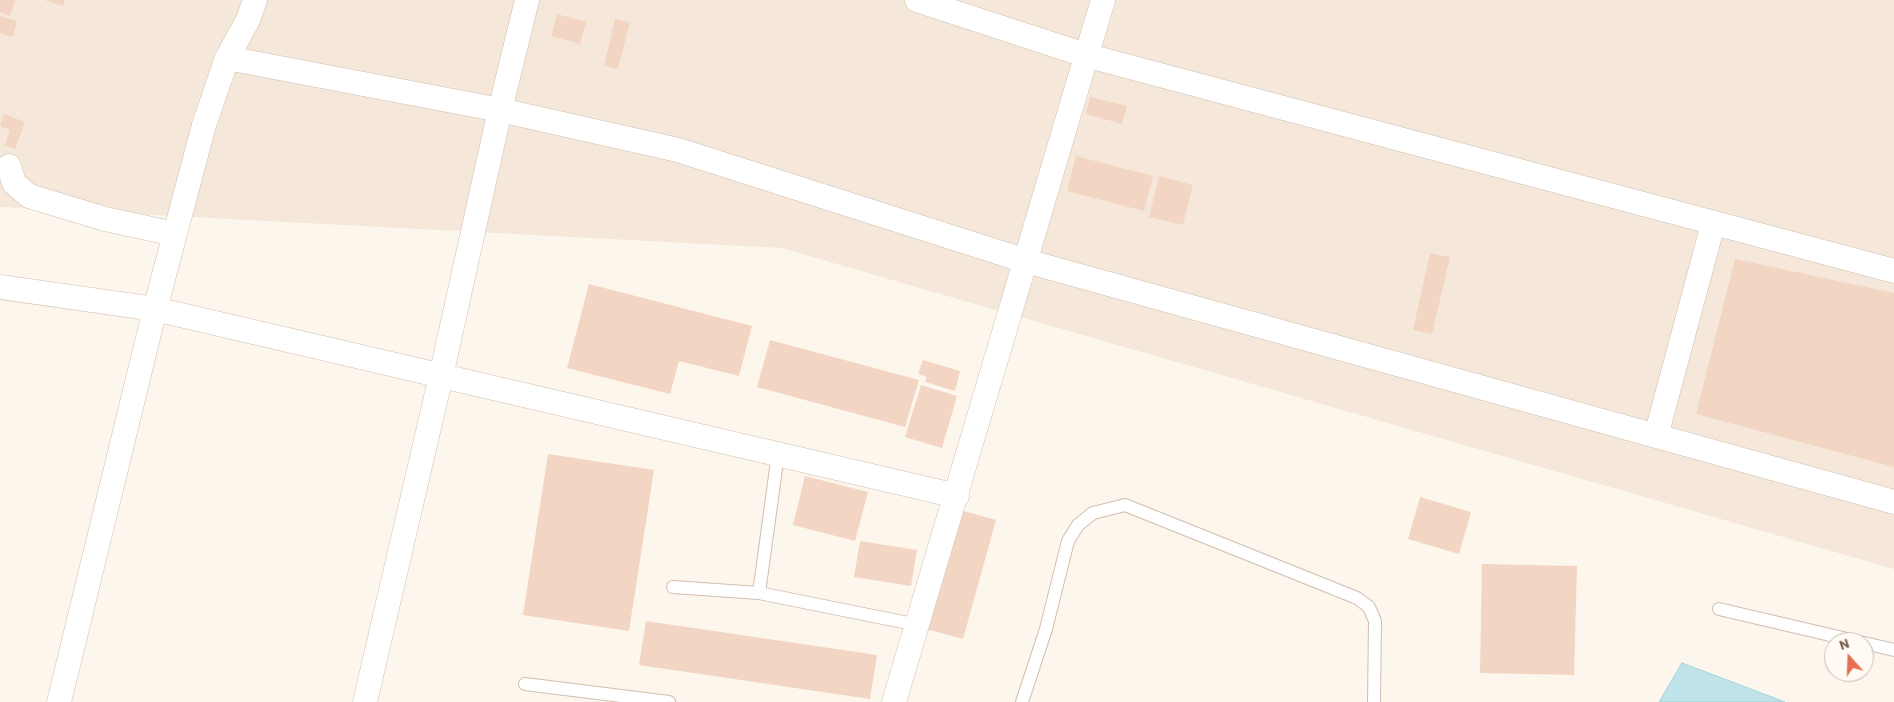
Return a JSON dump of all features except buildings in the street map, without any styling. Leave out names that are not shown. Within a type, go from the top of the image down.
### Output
[{"type":"street","points":[[59,702],[155,309],[204,125],[227,58],[248,20],[255,0]]},
{"type":"street","points":[[365,702],[441,376],[500,110],[527,0]]},
{"type":"street","points":[[918,0],[1086,55],[1894,271]]},
{"type":"street","points":[[894,702],[1104,0]]},
{"type":"street","points":[[227,58],[500,110],[678,150],[1026,261],[1894,502]]},
{"type":"street","points":[[9,166],[14,183],[29,196],[105,220],[175,234]]},
{"type":"street","points":[[1656,436],[1713,224]]},
{"type":"street","points":[[0,287],[155,309],[957,496]]},
{"type":"lane","points":[[759,593],[778,454]]},
{"type":"lane","points":[[1022,702],[1046,629],[1068,541],[1078,526],[1093,513],[1125,505],[1357,598],[1369,607],[1375,621],[1374,702]]},
{"type":"lane","points":[[674,587],[759,593],[918,624]]},
{"type":"lane","points":[[1719,608],[1824,633]]},
{"type":"lane","points":[[1874,645],[1894,650]]},
{"type":"lane","points":[[524,684],[668,702]]},
{"type":"shaded area","points":[[0,0],[1894,0],[1894,569],[781,248],[0,207]]},
{"type":"water","points":[[1682,663],[1785,702],[1659,702]]}]
